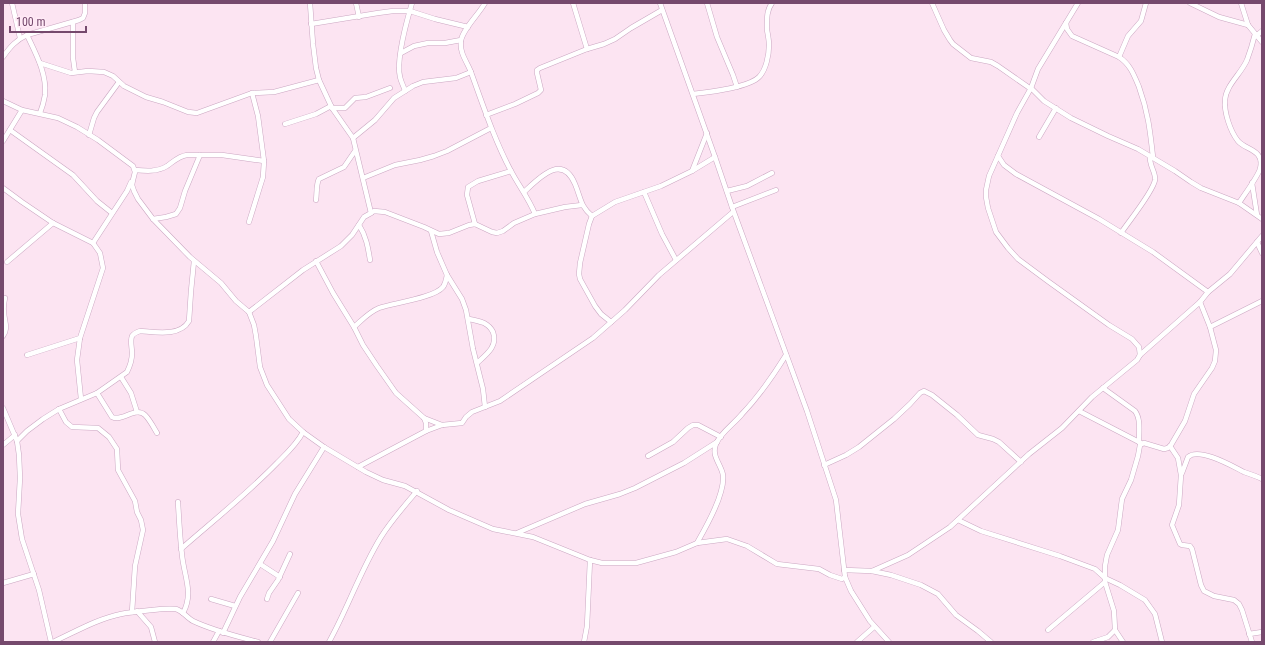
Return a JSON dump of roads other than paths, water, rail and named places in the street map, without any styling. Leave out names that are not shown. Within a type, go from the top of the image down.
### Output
[{"type":"street","points":[[12,3],[20,38]]},
{"type":"street","points":[[3,58],[13,44],[20,38],[83,18],[85,13],[85,3]]},
{"type":"street","points":[[310,3],[316,68],[319,80],[331,107],[353,138],[371,212]]},
{"type":"street","points":[[356,3],[358,17]]},
{"type":"street","points":[[405,91],[400,76],[401,53],[412,3]]},
{"type":"street","points":[[485,3],[468,27],[461,40],[461,48],[486,115],[511,171],[535,214]]},
{"type":"street","points":[[573,3],[587,49]]},
{"type":"street","points":[[660,3],[707,133],[732,209],[807,411],[836,500],[845,577],[851,591],[874,627],[889,642]]},
{"type":"street","points":[[707,3],[717,37],[737,87]]},
{"type":"street","points":[[693,94],[746,85],[759,77],[765,65],[769,46],[767,14],[769,6],[772,3]]},
{"type":"street","points":[[932,3],[950,40],[971,58],[991,62],[1031,88],[1044,101],[1071,118],[1138,149],[1201,188],[1239,204],[1262,219]]},
{"type":"street","points":[[1078,3],[1038,69],[1031,88],[1017,113],[989,176],[986,197],[993,224],[1000,238],[1018,259],[1136,343],[1139,347],[1140,355]]},
{"type":"street","points":[[1119,56],[1128,36],[1141,21],[1146,3]]},
{"type":"street","points":[[1190,3],[1219,17],[1248,25]]},
{"type":"street","points":[[1241,3],[1248,25],[1262,42]]},
{"type":"street","points":[[486,115],[538,93],[541,90],[537,70],[615,39],[662,10]]},
{"type":"street","points":[[311,24],[393,11],[410,11],[468,27]]},
{"type":"street","points":[[72,22],[75,72]]},
{"type":"street","points":[[1066,23],[1072,36],[1119,56],[1125,61],[1133,72],[1146,105],[1150,124],[1150,163],[1155,181],[1151,190],[1121,233]]},
{"type":"street","points":[[1239,204],[1260,170],[1260,160],[1255,151],[1238,141],[1225,111],[1225,99],[1233,81],[1246,61],[1256,35],[1262,31]]},
{"type":"street","points":[[27,35],[40,63],[44,79],[45,96],[40,114]]},
{"type":"street","points":[[401,53],[414,46],[428,43],[461,40]]},
{"type":"street","points":[[40,63],[64,71],[104,72],[146,97],[188,112],[197,113],[252,93],[274,92],[319,80]]},
{"type":"street","points":[[353,138],[375,120],[394,98],[405,91],[423,82],[456,78],[471,72]]},
{"type":"street","points":[[89,135],[97,112],[119,82]]},
{"type":"street","points":[[285,124],[316,114],[331,107],[345,108],[355,98],[366,97],[390,88]]},
{"type":"street","points":[[249,222],[262,176],[264,161],[258,116],[252,93]]},
{"type":"street","points":[[3,101],[22,110],[58,118],[77,127],[130,164],[135,170],[158,170],[182,156],[234,156],[264,161]]},
{"type":"street","points":[[1039,137],[1056,108]]},
{"type":"street","points":[[3,141],[22,110]]},
{"type":"street","points":[[363,178],[395,165],[420,160],[447,151],[492,128]]},
{"type":"street","points":[[10,130],[73,175],[97,201],[112,213]]},
{"type":"street","points":[[692,171],[707,133]]},
{"type":"street","points":[[316,200],[318,190],[317,182],[319,179],[344,167],[356,151]]},
{"type":"street","points":[[153,219],[176,214],[180,208],[185,191],[200,155]]},
{"type":"street","points":[[998,156],[1004,165],[1016,174],[1099,219],[1153,252],[1208,292]]},
{"type":"street","points":[[611,322],[601,314],[595,306],[582,285],[579,274],[592,216],[616,202],[644,192],[692,171],[715,158]]},
{"type":"street","points":[[524,192],[541,176],[548,172],[564,169],[573,180],[582,205],[592,216]]},
{"type":"street","points":[[93,243],[127,192],[135,170]]},
{"type":"street","points":[[475,224],[467,194],[468,187],[478,181],[511,171]]},
{"type":"street","points":[[727,191],[747,186],[772,173]]},
{"type":"street","points":[[132,180],[132,185],[136,195],[153,219],[194,261],[221,283],[236,301],[249,312],[256,336],[260,367],[267,385],[289,419],[302,432],[358,467],[383,480],[417,491],[449,510],[493,529],[517,533],[546,541],[590,560],[602,563],[636,563],[676,552],[697,543],[727,539],[747,546],[777,564],[819,569],[842,579],[845,577]]},
{"type":"street","points":[[1252,183],[1257,215]]},
{"type":"street","points":[[3,188],[52,223],[93,243],[100,253],[102,268],[80,338],[77,360],[81,399]]},
{"type":"street","points":[[358,467],[426,431],[442,425],[460,424],[472,412],[500,401],[544,372],[593,338],[625,310],[649,284],[732,209],[776,190]]},
{"type":"street","points":[[644,192],[662,234],[676,260]]},
{"type":"street","points":[[249,312],[316,261],[341,246],[352,235],[364,217],[371,212],[385,212],[439,234],[449,233],[475,224],[492,232],[498,233],[504,231],[514,223],[535,214],[565,207],[582,205]]},
{"type":"street","points":[[7,262],[52,223]]},
{"type":"street","points":[[359,225],[367,241],[370,260]]},
{"type":"street","points":[[431,231],[437,252],[447,275],[462,299],[469,319],[483,389],[485,407]]},
{"type":"street","points":[[872,571],[892,563],[914,551],[950,527],[1021,462],[1062,428],[1092,397],[1137,360],[1140,355],[1200,302],[1208,292],[1230,274],[1262,236]]},
{"type":"street","points":[[1257,242],[1262,253]]},
{"type":"street","points":[[17,441],[27,431],[59,409],[97,393],[127,372],[132,355],[131,341],[136,333],[140,331],[173,332],[187,325],[189,321],[194,261]]},
{"type":"street","points":[[316,261],[363,345],[396,393],[424,418],[442,425]]},
{"type":"street","points":[[354,327],[366,316],[377,309],[434,293],[443,287],[447,275]]},
{"type":"street","points":[[3,336],[6,329],[3,306],[5,298]]},
{"type":"street","points":[[1210,327],[1262,301]]},
{"type":"street","points":[[1079,411],[1140,443],[1164,449],[1170,446],[1185,421],[1194,394],[1212,368],[1215,361],[1216,350],[1210,327],[1200,302]]},
{"type":"street","points":[[469,319],[485,323],[489,326],[492,330],[494,338],[493,346],[488,354],[477,363]]},
{"type":"street","points":[[27,355],[80,338]]},
{"type":"street","points":[[697,543],[709,522],[723,485],[723,474],[714,455],[714,449],[717,442],[743,414],[769,381],[786,355]]},
{"type":"street","points":[[121,377],[131,393],[137,412]]},
{"type":"street","points":[[1103,388],[1138,414],[1140,443],[1131,480],[1122,500],[1118,530],[1107,555],[1105,566],[1105,580],[1114,611],[1115,630],[1123,642]]},
{"type":"street","points":[[824,465],[846,456],[859,447],[894,419],[920,392],[924,391],[932,395],[957,415],[978,435],[999,442],[1021,462]]},
{"type":"street","points":[[97,393],[109,413],[114,418],[137,412],[144,414],[157,433]]},
{"type":"street","points":[[3,408],[17,441],[20,463],[18,514],[22,539],[34,574],[52,642],[98,621],[120,614],[168,609],[178,609],[192,621],[221,632],[258,642]]},
{"type":"street","points":[[59,409],[66,422],[72,427],[98,428],[109,437],[117,449],[118,470],[135,501],[143,530],[135,566],[135,612],[151,627],[155,642]]},
{"type":"street","points":[[424,418],[426,423],[426,431]]},
{"type":"street","points":[[648,456],[673,442],[693,425],[698,425],[721,437]]},
{"type":"street","points":[[181,549],[232,506],[268,472],[297,442],[302,432]]},
{"type":"street","points":[[3,446],[14,435]]},
{"type":"street","points":[[517,533],[585,504],[635,488],[684,463],[717,442]]},
{"type":"street","points":[[1170,446],[1178,458],[1181,475],[1179,505],[1172,525],[1177,540],[1182,545],[1190,546],[1204,591],[1214,596],[1234,600],[1239,604],[1252,642]]},
{"type":"street","points":[[213,642],[221,632],[260,564],[273,541],[295,494],[324,447]]},
{"type":"street","points":[[1181,475],[1188,457],[1193,454],[1217,458],[1262,479]]},
{"type":"street","points":[[329,642],[351,598],[358,579],[378,542],[390,523],[417,491]]},
{"type":"street","points":[[178,502],[181,549],[188,591],[188,602],[183,613]]},
{"type":"street","points":[[958,520],[982,531],[1095,569],[1105,580],[1120,585],[1145,600],[1155,614],[1162,642]]},
{"type":"street","points":[[267,599],[280,577],[290,554]]},
{"type":"street","points":[[584,642],[587,626],[590,560]]},
{"type":"street","points":[[260,564],[280,577]]},
{"type":"street","points":[[844,570],[872,571],[912,582],[934,592],[938,594],[956,615],[991,642]]},
{"type":"street","points":[[3,583],[34,574]]},
{"type":"street","points":[[1048,630],[1105,580]]},
{"type":"street","points":[[270,642],[298,593]]},
{"type":"street","points":[[212,599],[236,606]]},
{"type":"street","points":[[857,642],[874,627]]},
{"type":"street","points":[[1093,642],[1108,637],[1115,630]]},
{"type":"street","points":[[1249,634],[1262,632]]}]
